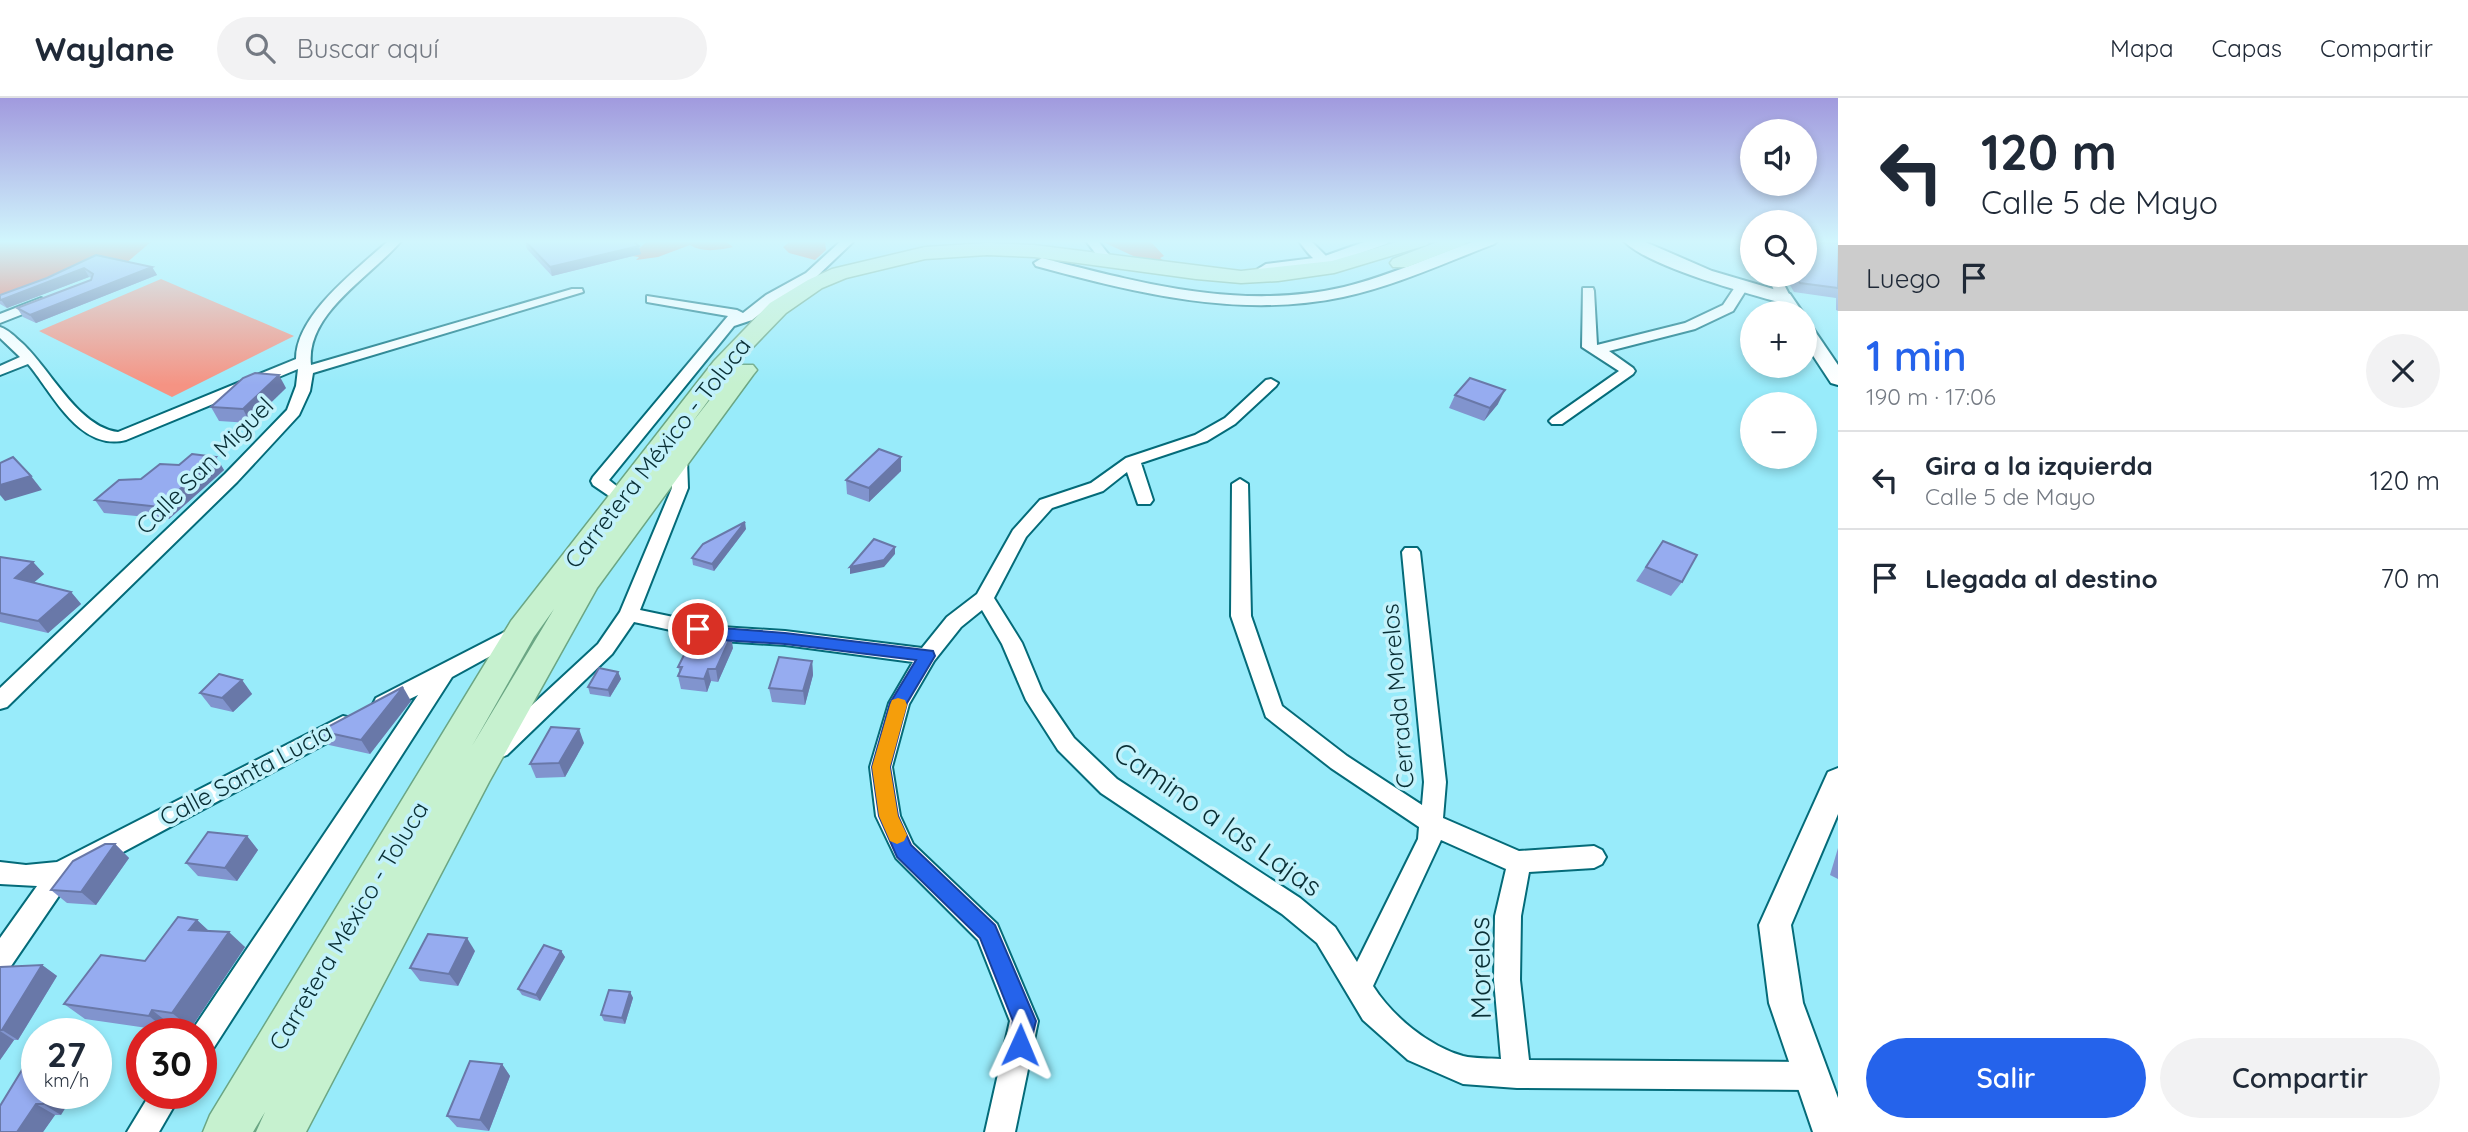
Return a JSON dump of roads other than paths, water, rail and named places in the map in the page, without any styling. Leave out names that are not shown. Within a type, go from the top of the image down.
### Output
[{"type":"main road","name":"Carretera México - Toluca","points":[[227,1132],[522,629],[722,366],[778,308],[807,289]]},
{"type":"main road","name":"Carretera México - Toluca","points":[[280,1132],[476,771],[585,583],[758,352],[808,306],[841,289]]},
{"type":"main road","name":"Carretera México - Toluca","points":[[1267,289],[1290,289]]},
{"type":"street","name":"Calle San Miguel","points":[[0,701],[231,478],[294,412],[299,402],[307,339],[317,321],[348,289]]},
{"type":"street","points":[[652,299],[733,318],[747,317],[787,289]]},
{"type":"street","points":[[1152,289],[1227,299],[1297,299],[1343,289]]},
{"type":"street","points":[[1595,350],[1690,326],[1728,308],[1740,289]]},
{"type":"street","points":[[1751,289],[1784,298]]},
{"type":"street","points":[[1780,289],[1786,301]]},
{"type":"street","points":[[1557,421],[1629,371],[1611,357],[1589,347],[1588,291]]},
{"type":"street","points":[[0,331],[30,358],[81,422],[111,438],[120,437],[303,366],[577,292]]},
{"type":"street","points":[[0,319],[51,298]]},
{"type":"street","points":[[621,496],[599,481],[733,318]]},
{"type":"street","points":[[1817,348],[1838,379]]},
{"type":"street","points":[[0,371],[30,358]]},
{"type":"street","points":[[1000,1132],[1024,1021],[988,932],[904,851],[888,816],[881,767],[899,703],[927,656],[954,622],[984,598],[1019,534],[1046,504],[1097,487],[1132,461],[1201,438],[1230,421],[1271,383]]},
{"type":"street","points":[[476,771],[605,649],[629,614],[680,488],[679,460]]},
{"type":"street","points":[[1132,461],[1144,500]]},
{"type":"street","points":[[1240,484],[1241,616],[1273,710],[1339,762],[1431,822],[1504,858],[1519,862],[1594,856]]},
{"type":"street","name":"Cerrada Morelos","points":[[1359,987],[1430,839],[1435,782],[1411,552]]},
{"type":"street","name":"Camino a las Lajas","points":[[984,598],[1012,643],[1033,694],[1066,744],[1109,786],[1291,906],[1326,935],[1373,1010],[1418,1051],[1463,1070],[1517,1074],[1810,1076]]},
{"type":"street","points":[[629,614],[721,634],[785,638],[927,656]]},
{"type":"street","points":[[522,629],[561,624]]},
{"type":"street","name":"Calle Santa Lucía","points":[[0,873],[26,876],[60,873],[522,629]]},
{"type":"street","points":[[217,1018],[445,671]]},
{"type":"street","points":[[1832,1132],[1786,1003],[1774,925],[1838,780]]},
{"type":"street","name":"Morelos","points":[[1517,1074],[1507,979],[1508,916],[1519,862]]},
{"type":"street","points":[[0,960],[60,873]]},
{"type":"street","points":[[142,1132],[157,1109]]}]
